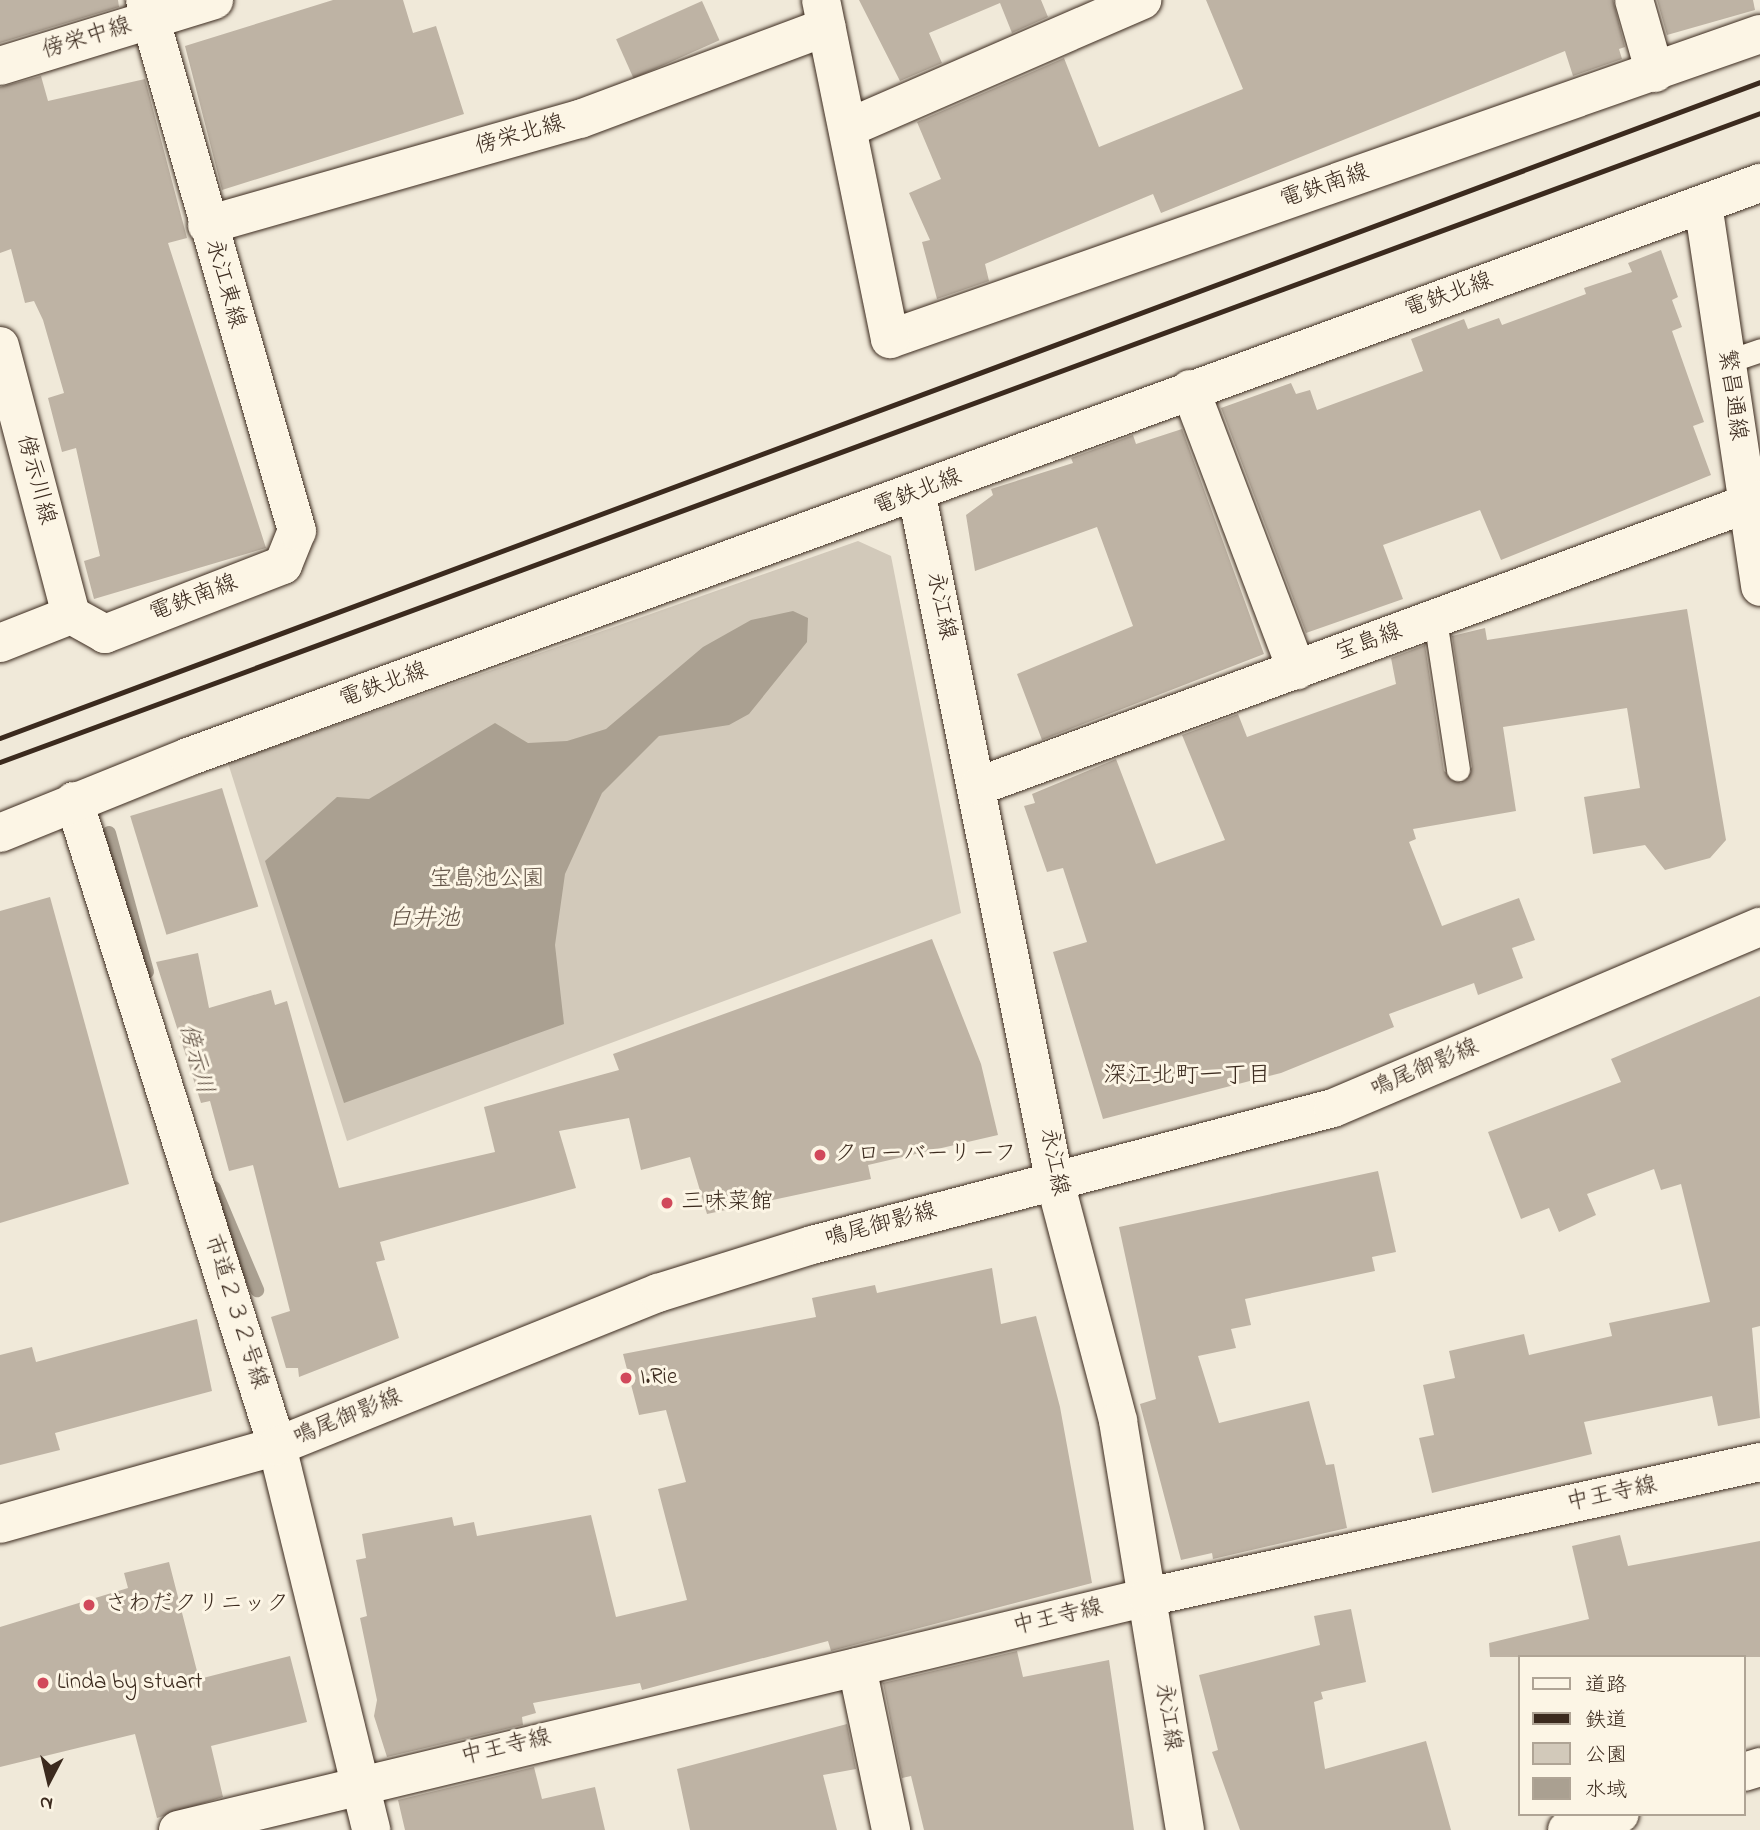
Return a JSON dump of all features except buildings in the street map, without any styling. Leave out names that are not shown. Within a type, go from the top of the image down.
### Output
[{"type":"street","name":"傍栄中線","points":[[0,66],[148,10],[214,0]]},
{"type":"street","points":[[823,13],[848,128],[1142,0]]},
{"type":"street","points":[[1634,0],[1655,73]]},
{"type":"street","name":"永江東線","points":[[148,10],[207,225],[297,531],[283,565]]},
{"type":"street","name":"傍栄北線","points":[[207,225],[580,119],[823,13]]},
{"type":"street","name":"電鉄南線","points":[[848,128],[890,339],[1760,34]]},
{"type":"street","name":"電鉄北線","points":[[0,832],[74,801],[917,495],[1189,389],[1760,183]]},
{"type":"street","name":"繁昌通線","points":[[1703,204],[1743,356],[1760,587]]},
{"type":"street","name":"傍示川線","points":[[0,346],[71,615]]},
{"type":"street","points":[[1189,389],[1297,670]]},
{"type":"street","name":"永江線","points":[[917,495],[979,786],[1054,1178],[1118,1421],[1185,1830]]},
{"type":"street","name":"宝島線","points":[[979,786],[1754,502]]},
{"type":"street","name":"電鉄南線","points":[[71,615],[105,634],[283,565]]},
{"type":"street","points":[[0,643],[71,615]]},
{"type":"street","name":"市道２３２号線","points":[[74,801],[277,1446],[371,1830]]},
{"type":"street","name":"鳴尾御影線","points":[[0,1524],[277,1446],[658,1293],[1054,1178],[1333,1108],[1760,926]]},
{"type":"street","name":"中王寺線","points":[[178,1830],[358,1782],[1148,1597],[1760,1462]]},
{"type":"street","points":[[857,1667],[891,1830]]},
{"type":"street","points":[[1567,1830],[1613,1816]]},
{"type":"lane","points":[[1435,619],[1458,769]]},
{"type":"green space","name":"宝島池公園","points":[[858,541],[891,556],[961,913],[347,1141],[228,763]]},
{"type":"water","name":"白井池","points":[[793,611],[808,618],[807,642],[749,714],[729,725],[659,736],[602,793],[565,874],[555,945],[564,1024],[344,1103],[265,861],[337,797],[369,799],[495,723],[528,743],[567,741],[606,729],[703,647],[751,620]]},
{"type":"waterway","name":"傍示川","points":[[109,833],[147,972]]},
{"type":"waterway","name":"傍示川","points":[[214,1188],[257,1290]]},
{"type":"railway","points":[[0,738],[1760,82]]},
{"type":"railway","points":[[0,762],[1760,113]]},
{"type":"place","name":"クローバーリーフ","points":[[820,1155]]},
{"type":"place","name":"三味菜館","points":[[667,1203]]},
{"type":"place","name":"I.Rie","points":[[626,1378]]},
{"type":"place","name":"さわだクリニック","points":[[89,1605]]},
{"type":"place","name":"Linda by stuart","points":[[43,1683]]},
{"type":"district","name":"深江北町一丁目","points":[[1187,1077]]}]
